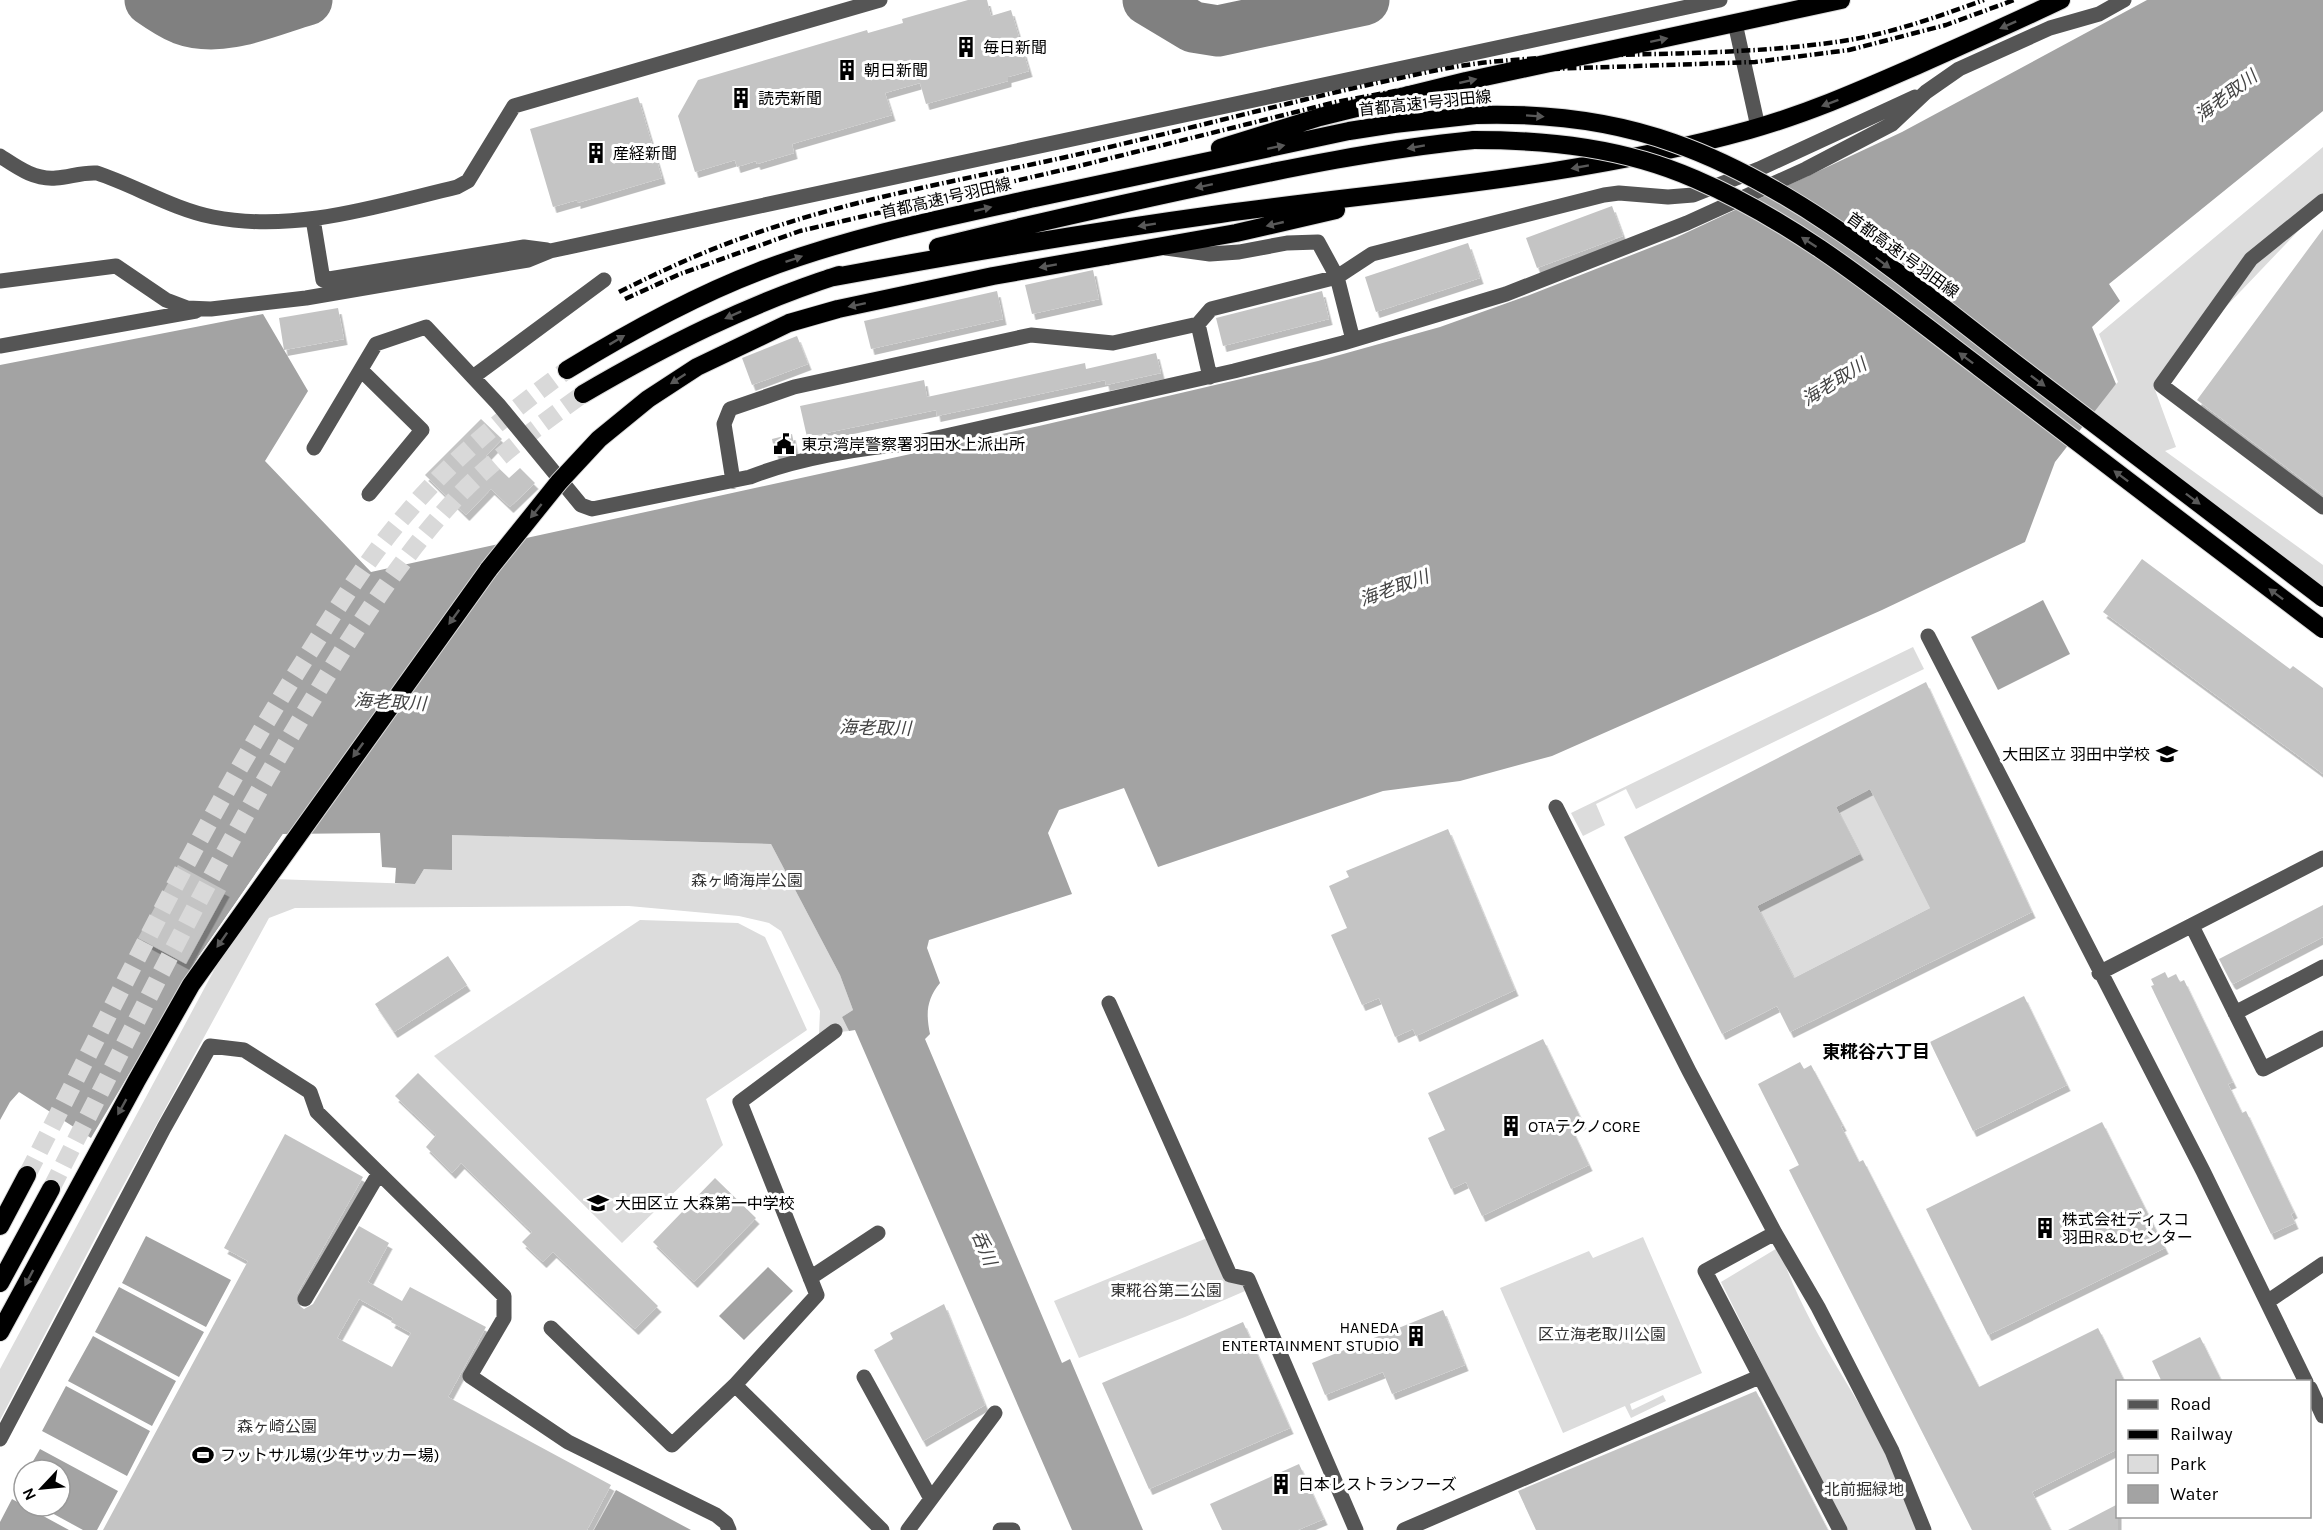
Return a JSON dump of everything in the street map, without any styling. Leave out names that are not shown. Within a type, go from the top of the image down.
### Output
[{"type":"highway","points":[[1109,182],[1320,117],[1466,81],[1841,0]]},
{"type":"highway","points":[[829,278],[1005,246],[1220,214],[1434,188],[1605,163],[1669,150],[1758,127],[1855,93],[2061,0]]},
{"type":"highway","name":"首都高速1号羽田線","points":[[567,370],[632,331],[692,300],[760,271],[823,249],[889,231],[1349,131],[1476,115],[1537,115],[1574,119],[1614,126],[1674,142],[1733,168],[1794,202],[1876,258],[2323,598]]},
{"type":"highway","points":[[583,394],[648,356],[709,325],[768,299],[900,256],[1082,212],[1266,173],[1430,144],[1474,140],[1541,141],[1574,145],[1640,160],[1694,178],[1779,222],[1869,284],[2323,629]]},
{"type":"highway","points":[[0,1332],[191,985],[489,569],[559,482],[599,439],[648,399],[697,367],[789,323],[838,309],[971,281],[1236,233],[1434,188]]},
{"type":"highway","points":[[0,1226],[27,1175]]},
{"type":"highway","points":[[0,1283],[51,1190]]},
{"type":"street","points":[[0,156],[22,170],[49,178],[83,172],[97,173],[178,206],[212,217],[285,223],[313,219],[457,187],[468,181],[514,106],[880,0]]},
{"type":"street","points":[[0,346],[211,309],[306,298],[528,260],[550,251],[1720,0]]},
{"type":"street","points":[[314,448],[376,344],[426,327],[498,404],[581,505],[592,509],[733,481],[766,471],[882,446],[910,444],[1210,377],[1353,340],[1506,294],[1687,223],[1806,169],[1892,124],[1926,92],[1959,69],[2050,28],[2099,14],[2124,0]]},
{"type":"street","points":[[1735,23],[1758,127]]},
{"type":"street","points":[[733,481],[724,424],[730,409],[765,396],[794,387],[1031,335],[1113,343],[1198,324],[1211,309],[1337,277],[1372,254],[1451,236],[1604,195],[1619,193],[1668,197],[1693,195],[1759,170],[1926,92]]},
{"type":"street","points":[[2323,201],[2251,259],[2161,385],[2323,507]]},
{"type":"street","points":[[313,219],[324,280],[524,247],[550,251]]},
{"type":"street","points":[[1155,247],[1210,254],[1239,252],[1287,243],[1318,242],[1337,277],[1353,340]]},
{"type":"street","points":[[0,282],[116,266],[166,300],[187,308],[211,309]]},
{"type":"street","points":[[473,377],[604,280]]},
{"type":"street","points":[[1198,324],[1210,377]]},
{"type":"street","points":[[361,370],[422,430],[369,494]]},
{"type":"street","points":[[1928,636],[2099,973],[2193,1151],[2305,1380]]},
{"type":"street","points":[[1556,807],[1769,1236],[1818,1307],[1892,1451],[1924,1530]]},
{"type":"street","points":[[2099,973],[2323,858]]},
{"type":"street","points":[[2192,927],[2263,1069],[2323,1038]]},
{"type":"street","points":[[2235,1013],[2323,967]]},
{"type":"street","points":[[1109,1003],[1230,1275],[1248,1279],[1356,1530]]},
{"type":"street","points":[[551,1328],[672,1445],[735,1385],[817,1294],[740,1102],[835,1031]]},
{"type":"street","points":[[0,1438],[158,1138],[210,1046],[243,1050],[310,1092],[317,1112],[504,1296],[504,1318],[470,1376],[568,1442],[716,1515],[726,1523],[729,1530]]},
{"type":"street","points":[[305,1299],[379,1173]]},
{"type":"street","points":[[810,1278],[878,1233]]},
{"type":"street","points":[[1769,1236],[1706,1271],[1840,1530]]},
{"type":"street","points":[[2267,1302],[2323,1264]]},
{"type":"street","points":[[864,1377],[931,1499]]},
{"type":"street","points":[[1404,1530],[1759,1377]]},
{"type":"street","points":[[735,1385],[882,1530]]},
{"type":"street","points":[[2311,1390],[2323,1416]]},
{"type":"street","points":[[908,1530],[995,1413]]},
{"type":"street","points":[[1000,1530],[1013,1530]]},
{"type":"green space","points":[[2323,147],[2323,205],[2177,358],[2154,387],[2176,447],[2165,451],[2323,565],[2323,596],[2084,418],[2118,382],[2099,334]]},
{"type":"green space","points":[[1913,647],[1924,669],[1636,809],[1626,789],[1596,804],[1605,825],[1583,836],[1571,813]]},
{"type":"green space","points":[[1870,789],[1930,908],[1794,978],[1757,906],[1859,854],[1836,807]]},
{"type":"green space","name":"森ヶ崎海岸公園","points":[[452,835],[771,844],[840,975],[853,1010],[842,1017],[849,1031],[819,1034],[820,1011],[781,931],[769,923],[739,916],[629,906],[295,908],[269,918],[112,1206],[0,1420],[0,1369],[248,907],[274,879],[415,884],[424,869]]},
{"type":"green space","points":[[640,920],[738,923],[765,937],[807,1030],[706,1099],[723,1145],[622,1243],[434,1056]]},
{"type":"green space","name":"東糀谷第二公園","points":[[1212,1236],[1230,1275],[1252,1288],[1079,1358],[1054,1301]]},
{"type":"green space","name":"区立海老取川公園","points":[[1643,1237],[1702,1373],[1630,1404],[1632,1410],[1663,1395],[1666,1401],[1631,1418],[1625,1406],[1563,1433],[1500,1288],[1589,1251],[1593,1258]]},
{"type":"green space","name":"北前掘緑地","points":[[1779,1247],[1790,1277],[1818,1335],[1897,1474],[1919,1530],[1843,1530],[1721,1282]]},
{"type":"water","points":[[2147,0],[2323,0],[2323,111],[2109,284],[2120,301],[2092,327],[2116,384],[2055,462],[2025,542],[1882,610],[1552,756],[1460,781],[1383,791],[1158,867],[1124,788],[1059,810],[1048,833],[1072,894],[929,940],[927,948],[940,983],[930,1001],[928,1020],[930,1034],[925,1039],[1062,1363],[1070,1359],[1143,1530],[1072,1530],[855,1030],[849,1031],[842,1017],[853,1010],[840,975],[771,844],[452,835],[452,870],[424,869],[415,884],[395,883],[396,868],[382,867],[380,833],[283,834],[199,956],[91,1138],[19,1092],[10,1102],[0,1120],[0,365],[263,314],[308,391],[265,461],[371,572],[1039,426],[1318,361],[1440,327],[1527,296],[1675,238],[1902,132]]},
{"type":"water","points":[[2043,600],[2070,654],[1998,690],[1971,637]]},
{"type":"water","points":[[146,1236],[231,1280],[206,1327],[122,1283]]},
{"type":"water","points":[[768,1267],[793,1291],[744,1340],[719,1316]]},
{"type":"water","points":[[119,1287],[204,1332],[179,1377],[95,1332]]},
{"type":"water","points":[[93,1336],[176,1381],[152,1426],[68,1381]]},
{"type":"water","points":[[66,1386],[150,1431],[127,1476],[42,1431]]},
{"type":"water","points":[[40,1449],[57,1458],[35,1458]]},
{"type":"water","points":[[72,1466],[118,1491],[97,1530],[83,1530],[61,1518],[72,1518]]},
{"type":"water","points":[[616,1490],[691,1530],[594,1530]]},
{"type":"water","points":[[12,1499],[12,1518],[47,1518],[69,1530],[0,1530],[0,1522]]},
{"type":"pier","points":[[283,834],[286,837],[202,958],[94,1139],[90,1141],[199,956]]},
{"type":"building","points":[[968,0],[987,0],[991,16],[1011,10],[1029,71],[1008,77],[1008,81],[926,104],[920,83],[885,93],[892,115],[792,144],[794,153],[757,164],[756,161],[737,167],[735,160],[695,172],[678,116],[698,80],[867,30],[868,33],[903,23],[902,19]]},
{"type":"building","name":"産経新聞","points":[[638,97],[662,178],[577,203],[577,200],[553,207],[530,129]]},
{"type":"building","points":[[1612,206],[1623,236],[1537,268],[1526,238]]},
{"type":"building","points":[[2323,229],[2323,495],[2197,400]]},
{"type":"building","points":[[1468,243],[1480,278],[1376,312],[1365,277]]},
{"type":"building","points":[[1093,270],[1099,299],[1032,314],[1025,285]]},
{"type":"building","points":[[997,291],[1003,319],[871,349],[864,321]]},
{"type":"building","points":[[1322,291],[1329,319],[1223,346],[1216,318]]},
{"type":"building","points":[[338,308],[344,339],[284,350],[279,318]]},
{"type":"building","points":[[797,336],[808,364],[752,385],[742,358]]},
{"type":"building","points":[[1156,353],[1161,373],[1106,385],[1105,380],[937,416],[936,410],[807,437],[800,406],[924,380],[927,397],[1085,363],[1086,369]]},
{"type":"building","points":[[481,419],[502,439],[486,456],[509,478],[520,468],[535,483],[510,507],[491,489],[466,515],[425,475]]},
{"type":"building","name":"東京湾岸警察署羽田水上派出所","points":[[792,434],[795,449],[775,454],[772,439]]},
{"type":"building","points":[[2142,559],[2290,669],[2293,666],[2323,688],[2323,774],[2103,612]]},
{"type":"building","points":[[1926,682],[2032,912],[1790,1032],[1777,1006],[1722,1034],[1624,837]],"holes":[[[1870,789],[1930,908],[1794,978],[1757,906],[1860,854],[1836,807]]]},
{"type":"building","points":[[1448,829],[1515,990],[1416,1036],[1413,1029],[1395,1037],[1379,998],[1362,1005],[1331,935],[1347,928],[1329,886],[1349,877],[1346,871]]},
{"type":"building","points":[[178,865],[226,891],[186,964],[138,938]]},
{"type":"building","points":[[2323,905],[2323,937],[2233,984],[2231,982],[2219,959]]},
{"type":"building","points":[[448,956],[467,985],[394,1032],[375,1004]]},
{"type":"building","points":[[2165,972],[2168,978],[2176,974],[2180,982],[2184,980],[2233,1082],[2228,1084],[2242,1113],[2246,1111],[2294,1212],[2291,1214],[2295,1223],[2271,1234],[2151,986],[2154,985],[2151,979]]},
{"type":"building","points":[[2024,996],[2067,1085],[1973,1131],[1930,1042]]},
{"type":"building","name":"OTAテクノCORE","points":[[1543,1039],[1583,1123],[1572,1129],[1589,1165],[1482,1216],[1466,1182],[1451,1189],[1428,1138],[1445,1130],[1428,1093]]},
{"type":"building","points":[[1800,1062],[1804,1069],[1811,1065],[1843,1125],[1841,1126],[1859,1162],[1863,1160],[1979,1387],[2098,1328],[2124,1380],[2116,1380],[2116,1450],[2032,1492],[2051,1530],[1972,1530],[1789,1170],[1799,1165],[1758,1084]]},
{"type":"building","points":[[418,1073],[658,1306],[635,1329],[553,1252],[543,1262],[522,1242],[532,1232],[461,1163],[452,1173],[426,1147],[436,1135],[395,1096]]},
{"type":"building","name":"株式会社ディスコ 羽田R&Dセンター","points":[[2102,1122],[2165,1248],[1988,1335],[1926,1209]]},
{"type":"building","name":"森ヶ崎公園","points":[[285,1134],[363,1177],[297,1294],[297,1304],[304,1309],[313,1304],[359,1226],[389,1243],[368,1282],[402,1301],[410,1287],[486,1327],[448,1397],[611,1485],[587,1530],[103,1530],[248,1261],[224,1248]],"holes":[[[359,1299],[393,1318],[391,1322],[411,1333],[392,1367],[337,1338]]]},
{"type":"building","points":[[715,1178],[756,1218],[694,1282],[653,1242]]},
{"type":"building","points":[[944,1304],[985,1405],[923,1441],[874,1350],[893,1339],[890,1333]]},
{"type":"building","name":"HANEDA ENTERTAINMENT STUDIO","points":[[1443,1310],[1465,1365],[1392,1394],[1383,1372],[1325,1395],[1312,1363]]},
{"type":"building","points":[[1243,1322],[1290,1428],[1149,1489],[1102,1383]]},
{"type":"building","points":[[2200,1337],[2221,1380],[2161,1380],[2152,1361]]},
{"type":"building","points":[[1756,1391],[1828,1530],[1536,1530],[1518,1491]]},
{"type":"building","name":"日本レストランフーズ","points":[[1299,1464],[1324,1519],[1298,1530],[1222,1530],[1210,1504]]},
{"type":"building","points":[[2116,1505],[2118,1530],[2068,1530]]},
{"type":"taxiway","points":[[150,0],[182,19],[213,24],[261,15],[307,0]]},
{"type":"taxiway","points":[[1148,0],[1193,27],[1218,31],[1364,0]]},
{"type":"tunnel","points":[[27,1175],[158,918],[226,791],[300,667],[350,589],[377,550],[424,493],[462,455],[567,370]]},
{"type":"tunnel","points":[[51,1189],[235,833],[302,717],[374,602],[436,521],[473,481],[583,394]]},
{"type":"railway","points":[[619,292],[732,242],[839,208],[1416,75],[1475,64],[1535,58],[1759,50],[1804,46],[1883,33],[1984,0]]},
{"type":"railway","points":[[625,299],[680,274],[800,231],[1071,168],[1336,102],[1492,73],[1755,62],[1849,50],[1946,25],[2014,0]]},
{"type":"place","name":"毎日新聞","points":[[966,47]]},
{"type":"place","name":"朝日新聞","points":[[847,70]]},
{"type":"place","name":"読売新聞","points":[[741,98]]},
{"type":"place","name":"産経新聞","points":[[596,153]]},
{"type":"place","name":"東京湾岸警察署羽田水上派出所","points":[[784,444]]},
{"type":"place","name":"大田区立 羽田中学校","points":[[2167,754]]},
{"type":"place","name":"OTAテクノCORE","points":[[1511,1126]]},
{"type":"place","name":"大田区立 大森第一中学校","points":[[598,1203]]},
{"type":"place","name":"株式会社ディスコ 羽田R&Dセンター","points":[[2045,1228]]},
{"type":"place","name":"HANEDA ENTERTAINMENT STUDIO","points":[[1416,1336]]},
{"type":"place","name":"フットサル場(少年サッカー場)","points":[[203,1455]]},
{"type":"place","name":"日本レストランフーズ","points":[[1281,1484]]},
{"type":"district","name":"東糀谷六丁目","points":[[1876,1052]]},
{"type":"water label","name":"海老取川","points":[[2226,96]]},
{"type":"water label","name":"海老取川","points":[[1834,382]]},
{"type":"water label","name":"海老取川","points":[[1394,588]]},
{"type":"water label","name":"海老取川","points":[[390,702]]},
{"type":"water label","name":"海老取川","points":[[875,728]]},
{"type":"water label","name":"呑川","points":[[984,1248]]}]
